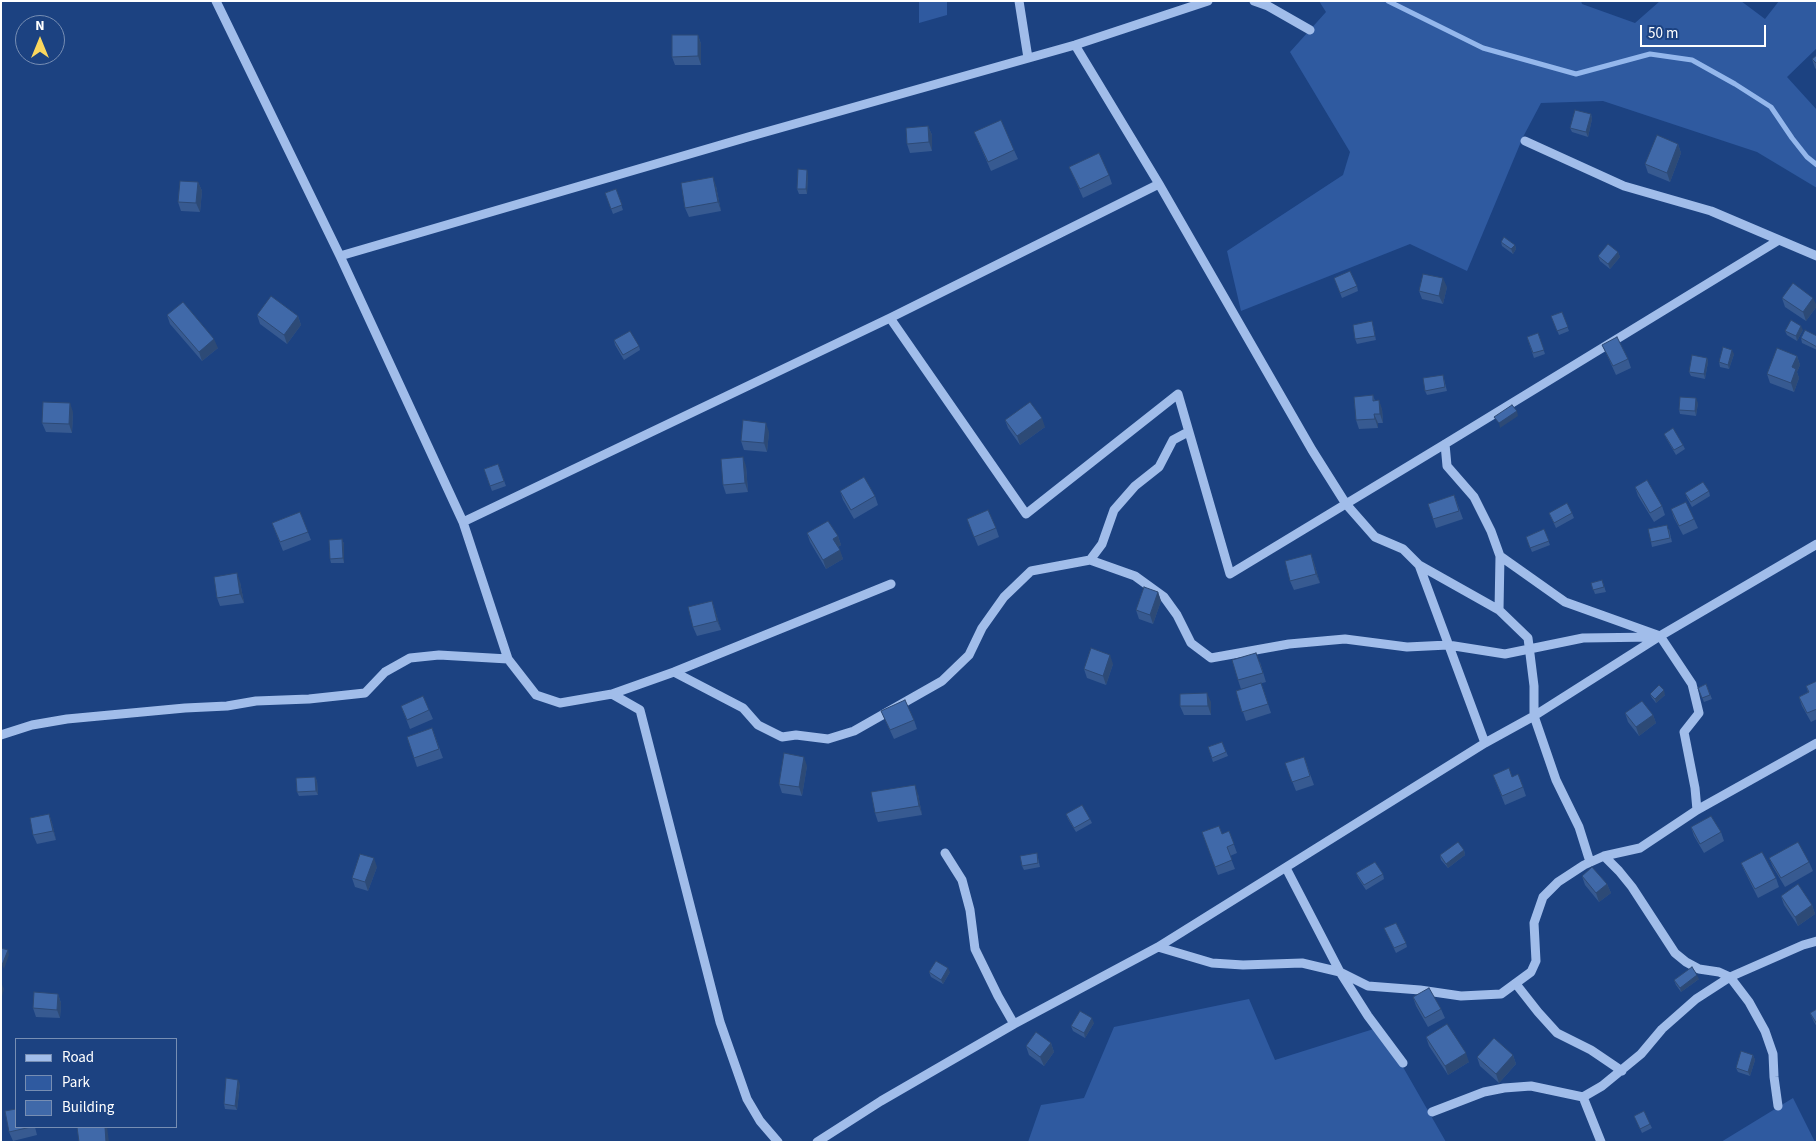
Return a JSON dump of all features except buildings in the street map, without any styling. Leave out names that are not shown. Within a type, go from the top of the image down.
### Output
[{"type":"street","points":[[216,1],[340,256],[463,522],[508,658],[536,696],[560,703],[612,694],[674,672],[890,584]]},
{"type":"street","points":[[1019,1],[1028,58]]},
{"type":"street","points":[[340,256],[748,137],[1075,45],[1208,1]]},
{"type":"street","points":[[1254,1],[1268,6],[1310,30]]},
{"type":"street","points":[[1075,45],[1159,184],[1312,450],[1346,504],[1375,536],[1403,548],[1419,564],[1499,610],[1528,638],[1534,686],[1534,716],[1556,780],[1579,827],[1590,862]]},
{"type":"street","points":[[1525,141],[1624,186],[1712,211],[1817,256]]},
{"type":"street","points":[[463,522],[890,318],[1159,184]]},
{"type":"street","points":[[890,318],[1026,514],[1178,394],[1230,574],[1779,240]]},
{"type":"street","points":[[1090,560],[1102,544],[1114,510],[1135,486],[1159,467],[1174,440],[1188,432]]},
{"type":"street","points":[[1445,444],[1447,466],[1474,497],[1492,531],[1500,556],[1499,610]]},
{"type":"street","points":[[817,1142],[881,1101],[1014,1024],[1158,947],[1485,743],[1534,716],[1660,636],[1817,544]]},
{"type":"street","points":[[1500,556],[1565,602],[1660,636],[1692,684],[1699,712],[1684,732],[1695,788],[1697,810]]},
{"type":"street","points":[[674,672],[743,708],[758,725],[782,737],[796,735],[828,739],[854,731],[942,681],[969,655],[982,628],[1004,597],[1031,571],[1090,560],[1135,576],[1164,597],[1177,615],[1191,643],[1211,658],[1289,644],[1345,639],[1408,647],[1448,645],[1505,654],[1583,638],[1660,636]]},
{"type":"street","points":[[1419,564],[1485,743]]},
{"type":"street","points":[[1,735],[32,725],[67,719],[227,706],[256,701],[309,699],[365,693],[385,672],[410,658],[439,656],[508,658]]},
{"type":"street","points":[[612,694],[640,710],[720,1022],[747,1099],[760,1121],[778,1142]]},
{"type":"street","points":[[1158,947],[1212,963],[1243,965],[1302,963],[1340,972],[1368,986],[1420,990],[1461,996],[1501,994],[1531,972],[1536,961],[1534,923],[1543,897],[1558,882],[1590,862],[1604,856],[1640,848],[1697,810],[1817,743]]},
{"type":"street","points":[[945,853],[962,880],[970,910],[974,949],[1014,1024]]},
{"type":"street","points":[[1604,856],[1632,888],[1675,953],[1699,969],[1719,972],[1730,977],[1749,1002],[1765,1030],[1773,1054],[1778,1106]]},
{"type":"street","points":[[1286,868],[1340,972],[1368,1016],[1403,1063]]},
{"type":"street","points":[[1432,1112],[1484,1092],[1504,1088],[1531,1086],[1583,1096],[1622,1071],[1641,1054],[1662,1028],[1696,999],[1730,977],[1803,945],[1817,941]]},
{"type":"street","points":[[1516,984],[1557,1033],[1591,1050],[1622,1071]]},
{"type":"street","points":[[1583,1096],[1601,1142]]},
{"type":"green space","points":[[919,1],[947,1],[947,15],[919,23]]},
{"type":"green space","points":[[1319,1],[1581,1],[1582,4],[1635,23],[1660,1],[1741,1],[1765,19],[1779,1],[1817,1],[1817,48],[1787,77],[1817,110],[1817,188],[1757,152],[1603,101],[1541,103],[1523,137],[1467,271],[1410,244],[1241,311],[1227,251],[1343,175],[1350,152],[1290,52],[1326,12]]},
{"type":"green space","points":[[1249,999],[1275,1060],[1380,1027],[1446,1142],[1028,1142],[1041,1105],[1084,1098],[1114,1027]]},
{"type":"green space","points":[[1793,1098],[1815,1142],[1721,1142]]},
{"type":"waterway","points":[[1388,1],[1483,48],[1576,74],[1650,54],[1692,60],[1771,107],[1807,157],[1817,165]]}]
